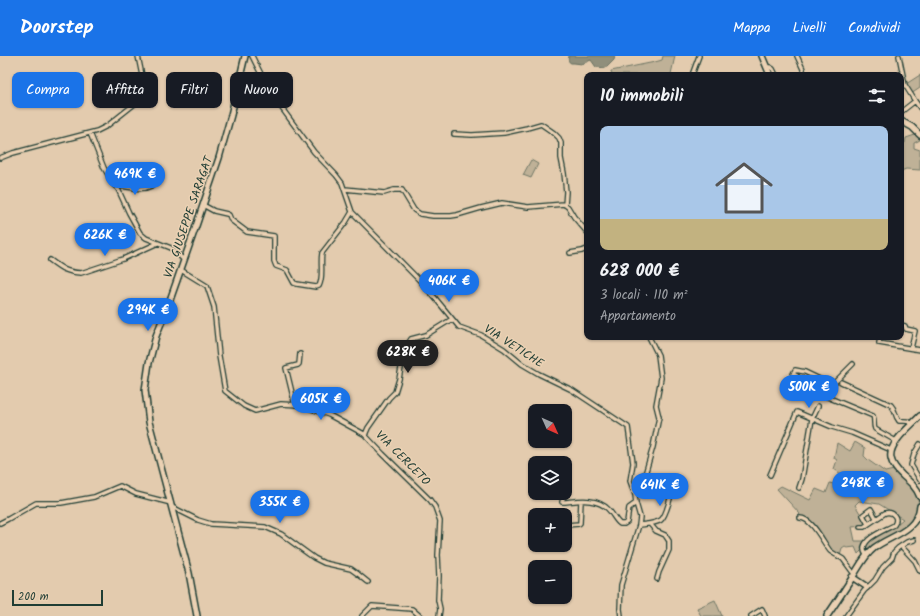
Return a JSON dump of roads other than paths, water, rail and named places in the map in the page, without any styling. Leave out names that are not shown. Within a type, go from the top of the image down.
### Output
[{"type":"street","points":[[0,158],[90,133],[107,126],[146,94],[138,56]]},
{"type":"street","name":"VIA GIUSEPPE SARAGAT","points":[[197,616],[190,573],[149,422],[145,390],[149,363],[156,336],[181,270],[219,158],[245,56]]},
{"type":"street","name":"VIA VETICHE","points":[[252,56],[270,91],[314,152],[342,183],[352,212],[426,286],[459,327],[481,335],[504,349],[522,364],[572,390],[628,427],[633,463],[630,481],[640,517],[639,525]]},
{"type":"street","points":[[693,72],[699,56]]},
{"type":"street","points":[[758,56],[767,67],[770,67],[774,72]]},
{"type":"street","points":[[762,56],[769,72]]},
{"type":"street","points":[[797,56],[802,72]]},
{"type":"street","points":[[899,56],[901,72]]},
{"type":"street","points":[[904,85],[920,108]]},
{"type":"street","points":[[904,110],[915,101]]},
{"type":"street","points":[[904,123],[912,127],[920,135]]},
{"type":"street","points":[[454,134],[496,134],[541,124],[559,138],[561,144],[561,158],[566,192],[565,205]]},
{"type":"street","points":[[90,133],[104,168],[118,189],[140,233],[146,238],[170,248],[184,260]]},
{"type":"street","points":[[115,186],[121,185],[143,189],[151,186]]},
{"type":"street","points":[[345,189],[384,193],[394,190],[402,190],[414,210],[420,214],[433,216],[457,215],[502,203],[528,207],[564,204],[568,207],[584,229]]},
{"type":"street","points":[[203,205],[214,211],[229,215],[231,220],[247,232],[274,236],[274,261],[276,266],[287,270],[294,283],[316,287],[321,282],[322,253],[352,212]]},
{"type":"street","points":[[50,260],[64,270],[81,273],[123,259],[158,242]]},
{"type":"street","points":[[570,253],[584,250]]},
{"type":"street","name":"VIA CERCETO","points":[[181,270],[207,286],[214,307],[219,356],[225,391],[244,406],[255,412],[281,404],[295,405],[329,415],[365,435],[430,500],[435,507],[440,521],[438,555],[439,616]]},
{"type":"street","points":[[365,435],[368,428],[395,392],[405,349],[411,339],[426,335],[452,319]]},
{"type":"street","points":[[904,326],[906,329],[915,331],[911,348]]},
{"type":"street","points":[[635,495],[641,485],[646,471],[659,417],[656,405],[661,378],[658,355],[650,340]]},
{"type":"street","points":[[880,340],[879,343],[920,350]]},
{"type":"street","points":[[295,405],[286,368],[300,364],[300,354]]},
{"type":"street","points":[[853,364],[832,385],[825,396],[873,416],[875,429],[896,441]]},
{"type":"street","points":[[797,376],[793,374],[795,370],[805,372],[832,385]]},
{"type":"street","points":[[842,382],[891,405],[894,407],[896,418],[899,421],[907,421],[912,424]]},
{"type":"street","points":[[799,488],[802,479],[813,414],[818,406]]},
{"type":"street","points":[[770,475],[797,412],[891,450]]},
{"type":"street","points":[[920,416],[896,441],[891,450],[891,458],[893,463],[920,494]]},
{"type":"street","points":[[920,444],[914,454],[911,465],[920,480]]},
{"type":"street","points":[[621,616],[621,585],[639,525],[650,524],[663,518],[674,483]]},
{"type":"street","points":[[0,523],[36,503],[61,503],[94,497],[120,486],[136,494],[172,505],[198,520],[212,524],[265,527],[273,530],[281,534],[314,558],[324,563],[351,569],[368,582]]},
{"type":"street","points":[[563,500],[562,502],[590,500],[607,507],[614,516],[616,522],[620,524],[627,522],[629,508],[636,503]]},
{"type":"street","points":[[572,525],[580,523],[580,501]]},
{"type":"street","points":[[827,616],[866,555],[876,546],[905,531],[917,518],[920,506]]},
{"type":"street","points":[[868,524],[863,515],[871,509],[876,518]]},
{"type":"street","points":[[860,527],[864,527],[885,512],[895,515],[896,520],[894,525],[869,538],[866,542],[864,550],[866,555]]},
{"type":"street","points":[[800,518],[803,518],[811,524],[830,550],[843,559],[853,576],[867,587]]},
{"type":"street","points":[[650,524],[656,531],[665,535],[669,541],[669,550],[657,579]]},
{"type":"street","points":[[846,616],[867,587],[875,580],[883,567],[892,558],[894,552],[907,542],[914,540]]},
{"type":"street","points":[[901,546],[915,561],[920,571]]},
{"type":"street","points":[[362,616],[372,606],[412,608],[420,616]]},
{"type":"street","points":[[751,616],[762,609],[765,616]]}]
